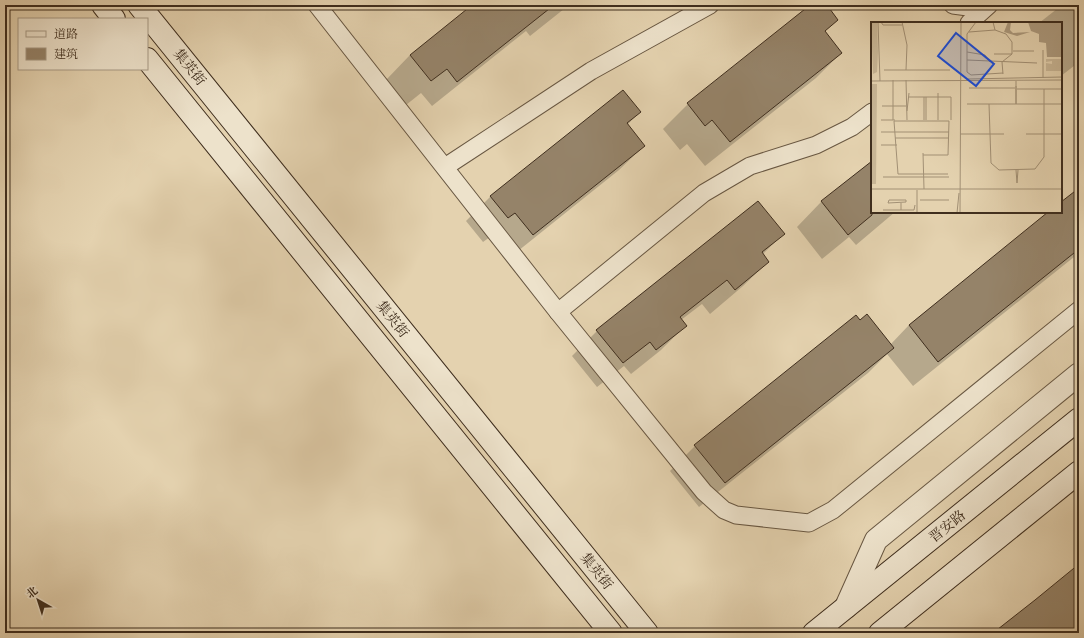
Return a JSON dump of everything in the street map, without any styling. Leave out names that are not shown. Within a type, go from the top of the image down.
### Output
[{"type":"main road","points":[[103,5],[113,18]]},
{"type":"main road","name":"集英街","points":[[139,5],[647,633]]},
{"type":"main road","name":"集英街","points":[[148,60],[611,633]]},
{"type":"main road","points":[[846,607],[876,540],[1079,374]]},
{"type":"main road","name":"晋安路","points":[[814,633],[1079,419]]},
{"type":"main road","points":[[880,633],[1079,472]]},
{"type":"lane","points":[[317,5],[558,312],[704,492],[724,510],[736,515],[809,523],[833,510],[1079,310]]},
{"type":"lane","points":[[444,167],[591,71],[710,5]]},
{"type":"lane","points":[[953,5],[986,7]]},
{"type":"lane","points":[[970,22],[986,7]]},
{"type":"lane","points":[[558,312],[704,193],[750,166],[816,145],[852,127],[871,113]]},
{"type":"building","points":[[472,5],[554,5],[457,82],[447,69],[431,81],[410,55]]},
{"type":"building","points":[[810,5],[827,5],[838,20],[825,31],[842,53],[730,142],[712,120],[705,126],[687,103]]},
{"type":"building","points":[[623,90],[641,112],[627,123],[645,146],[533,235],[515,213],[508,218],[490,196]]},
{"type":"building","points":[[871,162],[872,215],[848,235],[821,201]]},
{"type":"building","points":[[1079,188],[1079,249],[938,362],[909,325],[1047,213],[1062,213],[1062,201]]},
{"type":"building","points":[[758,201],[785,234],[762,252],[769,262],[735,290],[727,280],[680,317],[687,326],[656,350],[650,342],[623,363],[596,330]]},
{"type":"building","points":[[867,314],[894,348],[725,483],[694,445],[856,315],[860,320]]},
{"type":"building","points":[[1079,564],[1079,633],[993,633],[1035,600]]}]
